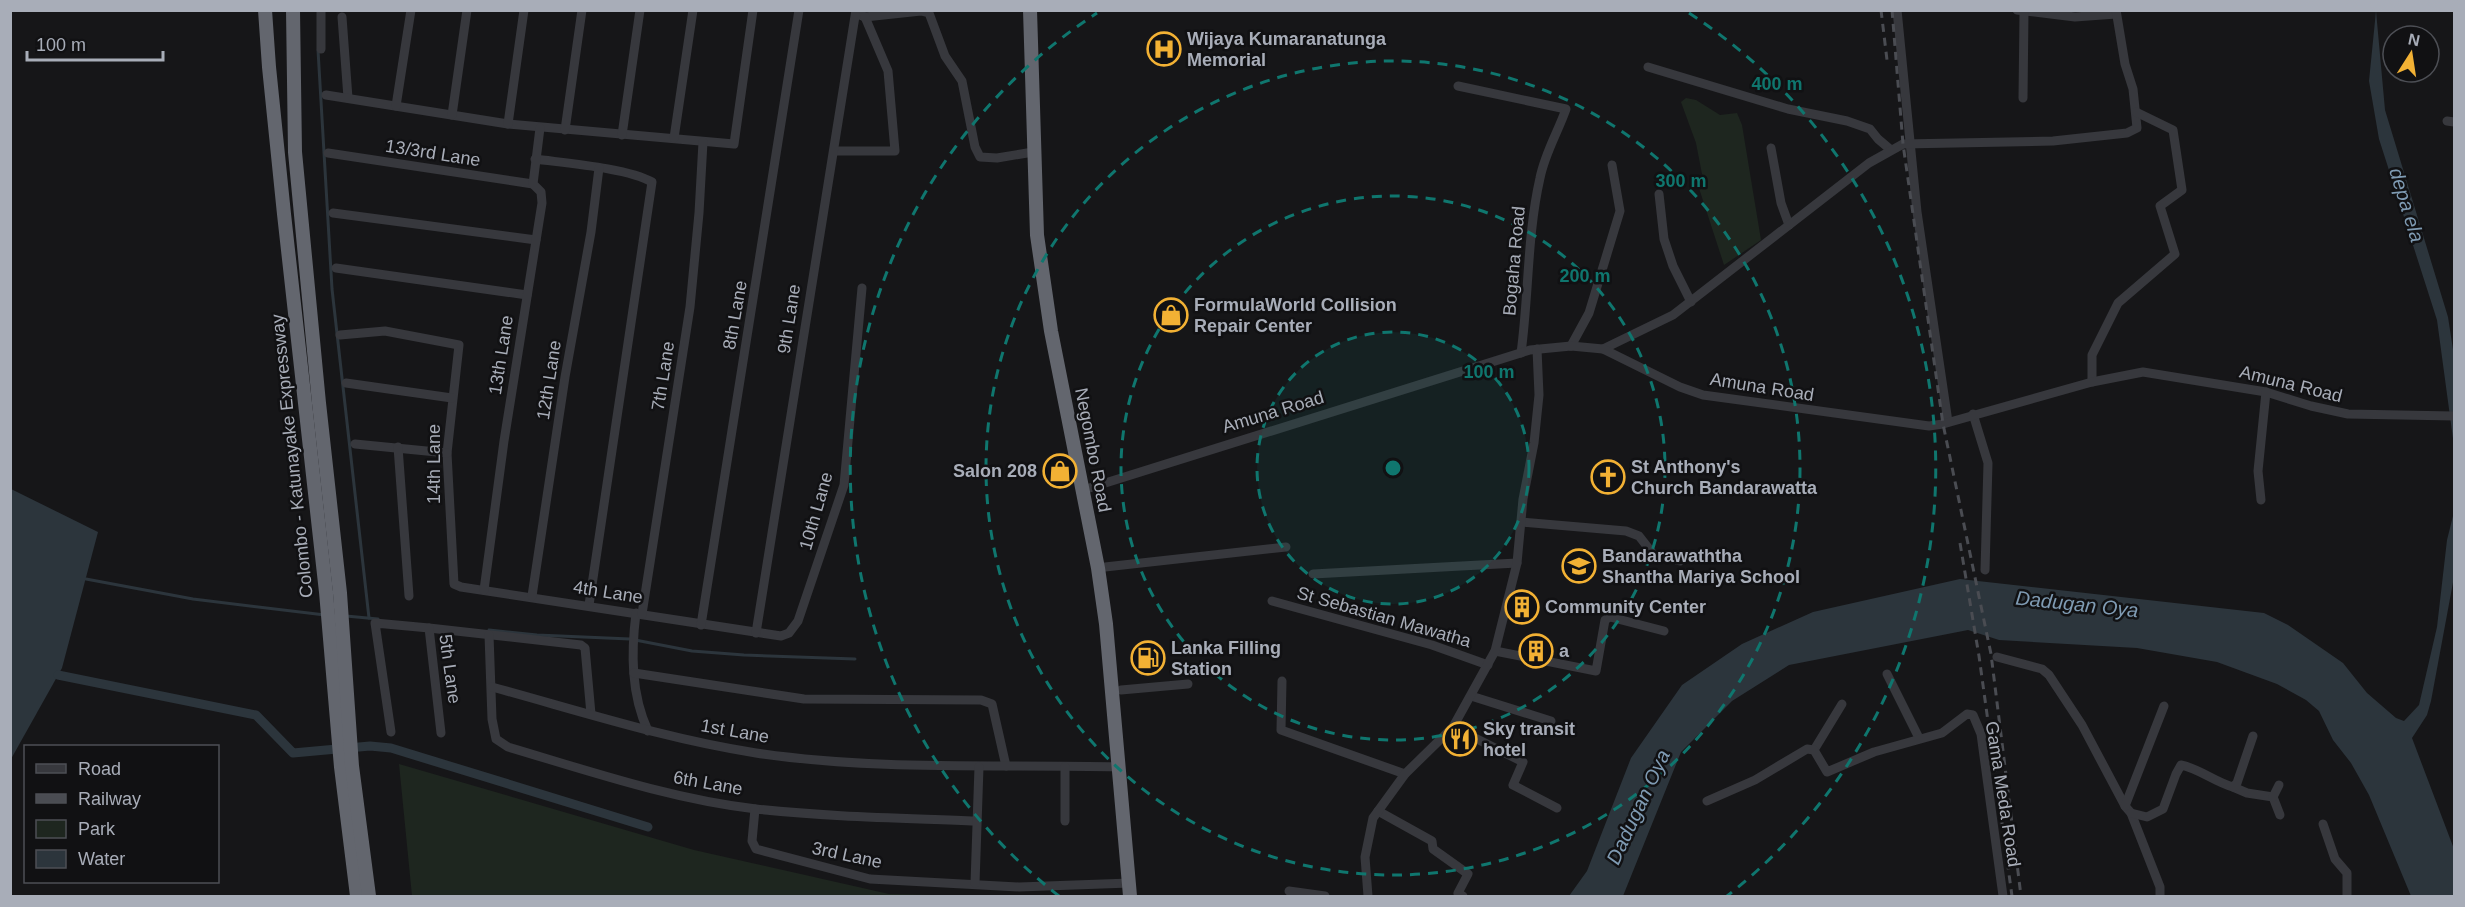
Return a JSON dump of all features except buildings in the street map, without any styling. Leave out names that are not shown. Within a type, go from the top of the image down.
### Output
[{"type":"highway","name":"Colombo - Katunayake Expressway","points":[[265,10],[268,67],[326,592],[347,767],[369,897]]},
{"type":"highway","name":"Colombo - Katunayake Expressway","points":[[293,10],[295,152],[340,593],[347,767],[357,897]]},
{"type":"highway","name":"Negombo Road","points":[[1030,10],[1037,235],[1051,331],[1105,567],[1120,690],[1138,897]]},
{"type":"highway","name":"Negombo Road","points":[[1038,10],[1046,236],[1059,330],[1087,489],[1106,624],[1130,890]]},
{"type":"street","points":[[321,10],[321,49]]},
{"type":"street","points":[[396,106],[411,10]]},
{"type":"street","points":[[452,115],[467,10]]},
{"type":"street","points":[[508,124],[524,10]]},
{"type":"street","points":[[565,130],[582,10]]},
{"type":"street","points":[[622,135],[640,10]]},
{"type":"street","points":[[674,138],[693,10]]},
{"type":"street","points":[[326,95],[540,128],[734,144],[753,10]]},
{"type":"street","name":"8th Lane","points":[[701,625],[799,10]]},
{"type":"street","points":[[1897,10],[1917,212],[1948,423]]},
{"type":"street","points":[[834,151],[895,151],[888,70],[860,13],[921,11],[929,13],[945,56],[962,81],[975,147],[980,157],[998,158],[1033,152]]},
{"type":"street","points":[[1603,349],[1673,315],[1869,163],[1892,150],[1910,144],[2053,141],[2127,133],[2137,128],[2133,89],[2125,64],[2116,12],[2075,17],[2021,11],[2023,98]]},
{"type":"street","name":"9th Lane","points":[[756,633],[834,151],[860,13]]},
{"type":"street","points":[[342,16],[348,98]]},
{"type":"street","points":[[1648,67],[1788,109],[1847,121],[1870,129],[1892,150]]},
{"type":"street","name":"Bogaha Road","points":[[1458,86],[1566,108],[1556,137],[1545,158],[1529,234],[1528,301],[1521,353]]},
{"type":"street","points":[[2092,382],[2092,355],[2118,303],[2175,254],[2160,206],[2182,190],[2172,130],[2136,112]]},
{"type":"street","name":"13th Lane","points":[[484,590],[542,203],[540,192],[533,184],[540,128]]},
{"type":"street","name":"7th Lane","points":[[648,731],[640,712],[634,673],[634,634],[690,307],[703,142]]},
{"type":"street","points":[[1771,148],[1781,203],[1788,225]]},
{"type":"street","name":"13/3rd Lane","points":[[328,153],[533,184]]},
{"type":"street","points":[[535,159],[599,168],[644,177],[652,182],[589,605]]},
{"type":"street","points":[[1571,346],[1589,313],[1620,211],[1612,165]]},
{"type":"street","name":"12th Lane","points":[[532,596],[565,377],[591,232],[599,168]]},
{"type":"street","points":[[1659,194],[1664,239],[1673,266],[1690,302]]},
{"type":"street","points":[[333,213],[536,240]]},
{"type":"street","points":[[336,268],[527,295]]},
{"type":"street","name":"10th Lane","points":[[756,633],[781,636],[789,633],[798,621],[844,485],[862,288]]},
{"type":"street","name":"14th Lane","points":[[340,335],[385,331],[459,345],[447,453],[454,584]]},
{"type":"street","name":"Amuna Road","points":[[1087,489],[1521,353],[1571,346],[1603,349],[1680,387],[1703,395],[1921,425],[1948,423],[1973,414],[2092,382],[2144,372],[2266,392],[2311,406],[2348,414],[2454,416]]},
{"type":"street","points":[[1368,897],[1365,857],[1373,818],[1405,774],[1453,727],[1495,651],[1517,563],[1523,499],[1534,442],[1539,395],[1537,349]]},
{"type":"street","points":[[346,383],[452,398]]},
{"type":"street","points":[[2261,500],[2258,471],[2266,392]]},
{"type":"street","points":[[1973,414],[1988,463],[1985,570]]},
{"type":"street","points":[[356,444],[447,453]]},
{"type":"street","name":"14th Lane","points":[[398,447],[409,596]]},
{"type":"street","points":[[1521,522],[1626,531],[1639,536],[1653,554],[1680,561]]},
{"type":"street","points":[[1105,567],[1286,547]]},
{"type":"street","points":[[1313,574],[1517,563]]},
{"type":"street","name":"4th Lane","points":[[454,584],[461,587],[532,596],[756,633]]},
{"type":"street","name":"St Sebastian Mawatha","points":[[1272,602],[1432,645],[1488,665]]},
{"type":"street","points":[[1495,651],[1596,671],[1605,620],[1611,617],[1664,631]]},
{"type":"street","name":"5th Lane","points":[[391,732],[375,623],[429,628],[441,733]]},
{"type":"street","points":[[429,628],[581,645],[585,648],[591,714]]},
{"type":"street","points":[[489,635],[492,687]]},
{"type":"street","points":[[1997,657],[2042,669],[2049,675],[2082,725],[2128,810],[2160,887],[2160,897]]},
{"type":"street","points":[[634,673],[804,699],[981,700],[992,704],[1006,766]]},
{"type":"street","points":[[1887,674],[1919,738]]},
{"type":"street","points":[[1282,681],[1281,730],[1405,774]]},
{"type":"street","points":[[1120,690],[1188,684]]},
{"type":"street","name":"1st Lane","points":[[492,687],[648,731],[756,753],[851,763],[979,767],[1119,766]]},
{"type":"street","name":"6th Lane","points":[[492,687],[492,720],[495,739],[508,747],[663,792],[755,809],[869,817],[976,821]]},
{"type":"street","points":[[1471,696],[1551,721]]},
{"type":"street","points":[[1707,801],[1755,780],[1808,749],[1814,750],[1842,704]]},
{"type":"street","points":[[2128,810],[2164,706]]},
{"type":"street","name":"Gama Meda Road","points":[[1814,750],[1827,772],[1874,752],[1942,733],[1967,714],[1973,715],[1977,719],[1981,734],[2003,897]]},
{"type":"street","points":[[1453,727],[1523,762],[1513,785],[1557,808]]},
{"type":"street","points":[[2233,787],[2237,783],[2253,736]]},
{"type":"street","points":[[2128,810],[2147,817],[2163,809],[2181,765],[2247,794],[2272,797]]},
{"type":"street","points":[[979,767],[975,883],[1019,887],[1130,890]]},
{"type":"street","points":[[1065,767],[1065,821]]},
{"type":"street","points":[[2272,797],[2279,785]]},
{"type":"street","points":[[2272,797],[2280,815]]},
{"type":"street","name":"3rd Lane","points":[[755,809],[752,841],[756,849],[870,879],[975,883]]},
{"type":"street","points":[[1378,811],[1432,841],[1432,849],[1468,874],[1458,893],[1463,897]]},
{"type":"street","points":[[2323,824],[2335,859],[2347,873],[2347,897]]},
{"type":"street","points":[[1289,891],[1325,897]]},
{"type":"green space","points":[[1686,98],[1696,100],[1720,115],[1737,113],[1742,125],[1761,240],[1724,265],[1697,182],[1702,174],[1696,143],[1681,102]]},
{"type":"green space","points":[[399,764],[694,850],[889,894],[983,896],[412,896]]},
{"type":"water","name":"depa ela","points":[[2376,11],[2385,110],[2448,317],[2454,356],[2454,446],[2437,320],[2379,139],[2369,81]]},
{"type":"water","points":[[11,489],[98,532],[62,668],[11,759]]},
{"type":"water","name":"Dadugan Oya","points":[[2454,512],[2454,577],[2431,701],[2427,715],[2412,738],[2454,849],[2454,896],[2411,896],[2369,795],[2351,763],[2333,740],[2319,711],[2306,700],[2277,684],[2217,662],[2137,648],[1999,640],[1968,630],[1789,665],[1732,701],[1681,752],[1623,896],[1569,896],[1587,871],[1631,758],[1682,685],[1742,644],[1813,612],[1960,579],[2264,613],[2288,625],[2343,663],[2367,693],[2396,718],[2404,721],[2419,705],[2437,627],[2447,540]]},
{"type":"waterway","points":[[318,50],[332,289],[369,618]]},
{"type":"waterway","points":[[86,579],[193,599],[325,615]]},
{"type":"waterway","points":[[346,616],[378,619]]},
{"type":"waterway","points":[[489,630],[537,635],[630,639],[692,651],[855,659]]},
{"type":"waterway","points":[[58,675],[256,715],[293,753],[370,746],[391,748],[648,827]]},
{"type":"railway","points":[[1881,10],[1887,60]]},
{"type":"railway","points":[[1892,10],[1903,144],[1943,424],[1991,654],[2021,896]]},
{"type":"railway","points":[[1960,543],[1979,656],[2012,896]]},
{"type":"place","name":"Wijaya Kumaranatunga Memorial","points":[[1164,49]]},
{"type":"place","name":"FormulaWorld Collision Repair Center","points":[[1171,315]]},
{"type":"place","name":"Salon 208","points":[[1060,471]]},
{"type":"place","name":"St Anthony's Church Bandarawatta","points":[[1608,477]]},
{"type":"place","name":"Bandarawaththa Shantha Mariya School","points":[[1579,566]]},
{"type":"place","name":"Community Center","points":[[1522,607]]},
{"type":"place","name":"a","points":[[1536,651]]},
{"type":"place","name":"Lanka Filling Station","points":[[1148,658]]},
{"type":"place","name":"Sky transit hotel","points":[[1460,739]]}]
